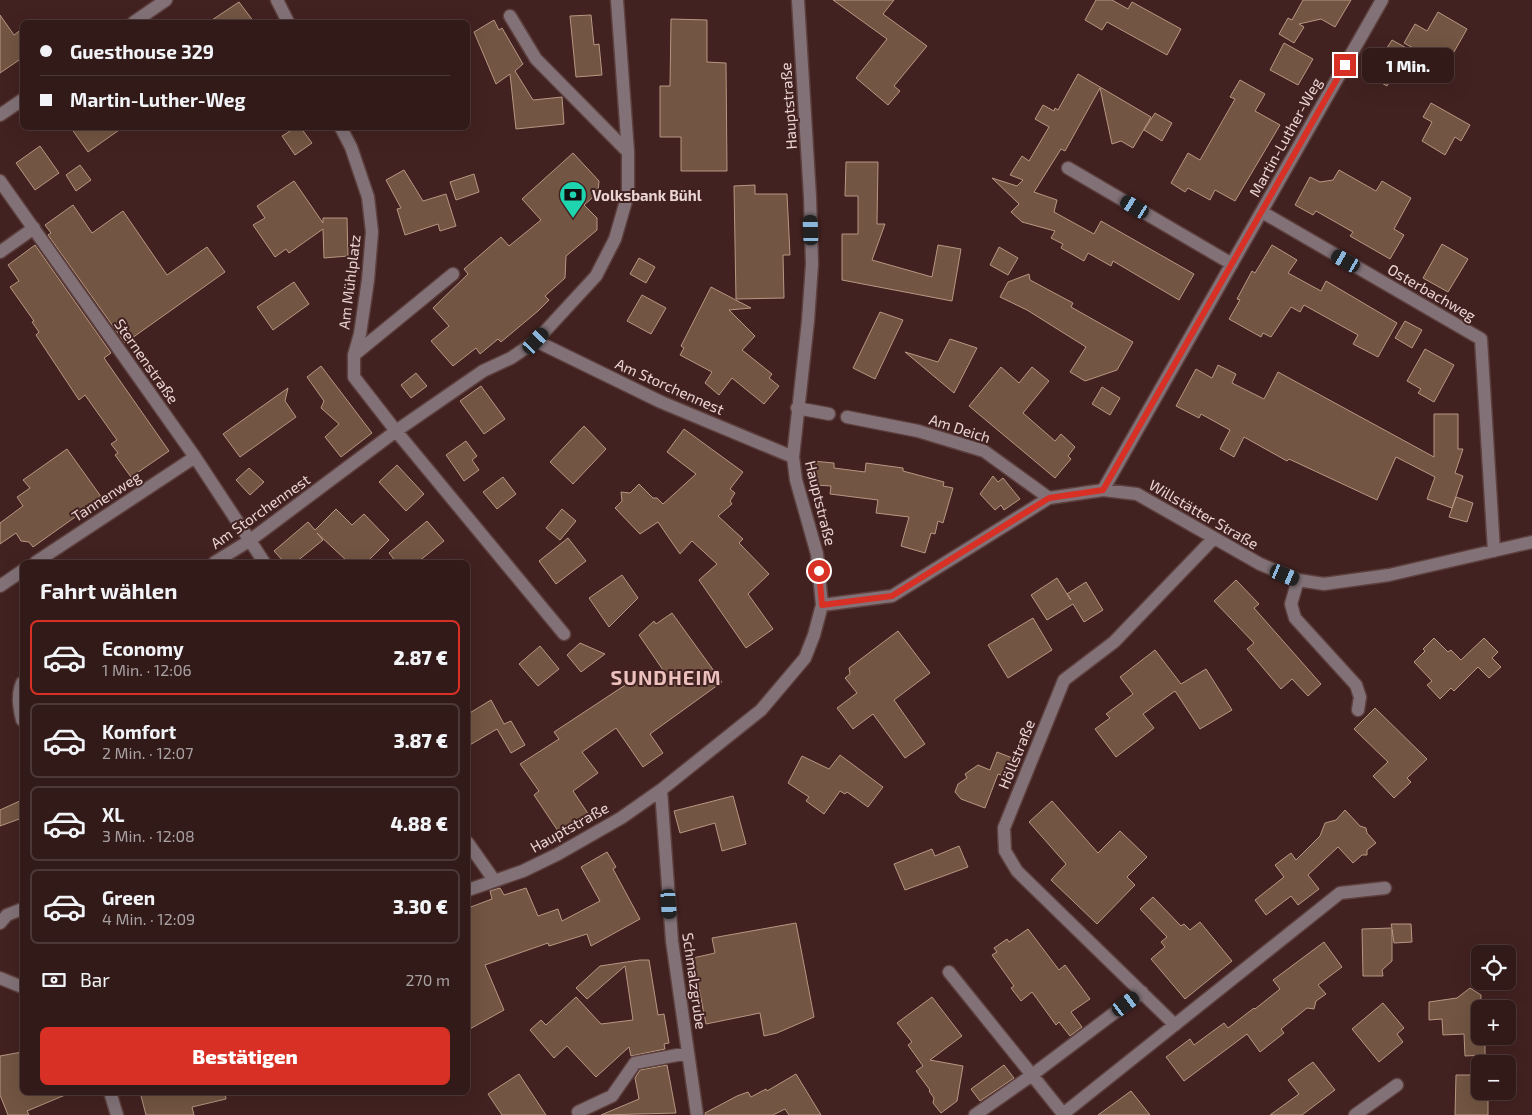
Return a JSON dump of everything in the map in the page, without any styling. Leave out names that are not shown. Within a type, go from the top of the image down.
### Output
[{"type":"street","points":[[137,20],[166,0]]},
{"type":"street","points":[[277,0],[287,20]]},
{"type":"street","name":"Am Storchennest","points":[[218,560],[249,542],[396,431],[483,371],[511,358],[536,341],[596,276],[615,239],[628,194],[628,152],[617,0]]},
{"type":"street","name":"Hauptstraße","points":[[470,889],[558,854],[621,818],[661,790],[761,710],[805,658],[822,605],[817,554],[796,480],[793,457],[808,321],[812,264],[810,197],[798,0]]},
{"type":"street","name":"Martin-Luther-Weg","points":[[1103,490],[1382,0]]},
{"type":"street","points":[[510,16],[536,58],[628,152]]},
{"type":"street","points":[[0,115],[20,101]]},
{"type":"street","name":"Am Mühlplatz","points":[[342,130],[368,197],[372,232],[368,280],[360,334],[354,355],[354,377],[396,431]]},
{"type":"street","points":[[1068,168],[1232,264]]},
{"type":"street","name":"Sternenstraße","points":[[0,181],[195,457],[262,560]]},
{"type":"street","name":"Osterbachweg","points":[[1262,212],[1481,339],[1494,551]]},
{"type":"street","points":[[0,252],[34,228]]},
{"type":"street","points":[[354,355],[453,274]]},
{"type":"street","name":"Am Storchennest","points":[[536,341],[661,402],[793,457]]},
{"type":"street","points":[[797,408],[829,414]]},
{"type":"street","name":"Am Deich","points":[[847,417],[918,432],[984,451],[1049,498]]},
{"type":"street","points":[[396,431],[564,634]]},
{"type":"street","name":"Tannenweg","points":[[39,560],[195,457]]},
{"type":"street","name":"Willstätter Straße","points":[[822,605],[892,596],[1049,498],[1103,490],[1137,494],[1260,564],[1298,580],[1324,584],[1348,582],[1532,542]]},
{"type":"street","name":"Höllstraße","points":[[1175,1026],[1017,871],[1005,851],[1004,828],[1064,680],[1114,642],[1214,538]]},
{"type":"street","points":[[0,586],[20,572]]},
{"type":"street","points":[[1298,580],[1291,604],[1295,618],[1356,685],[1360,697],[1358,710]]},
{"type":"street","points":[[20,688],[20,712]]},
{"type":"street","name":"Schmalzgrube","points":[[661,790],[672,941],[696,1115]]},
{"type":"street","points":[[470,846],[494,880]]},
{"type":"street","points":[[949,972],[1063,1114],[1340,892],[1385,888]]},
{"type":"street","points":[[0,924],[7,915],[20,910]]},
{"type":"street","points":[[0,978],[20,986]]},
{"type":"street","points":[[975,1115],[1032,1075],[1142,992]]},
{"type":"street","points":[[578,1112],[612,1096],[635,1063],[688,1053]]},
{"type":"street","points":[[1355,1115],[1397,1085]]},
{"type":"street","points":[[111,1095],[117,1115]]},
{"type":"building","points":[[833,0],[894,0],[883,14],[927,46],[894,86],[900,91],[888,105],[856,78],[887,39]]},
{"type":"building","points":[[1096,0],[1112,0],[1128,9],[1132,2],[1181,29],[1167,55],[1107,22],[1102,30],[1085,20]]},
{"type":"building","points":[[1303,0],[1351,0],[1335,27],[1321,19],[1299,24],[1304,27],[1294,43],[1279,34],[1288,18],[1292,20]]},
{"type":"building","points":[[239,2],[252,20],[212,20]]},
{"type":"building","points":[[1438,12],[1467,29],[1446,66],[1404,43],[1415,24],[1427,31]]},
{"type":"building","points":[[0,15],[14,35],[20,30],[20,59],[0,73]]},
{"type":"building","points":[[591,15],[594,45],[599,44],[602,75],[576,77],[570,16]]},
{"type":"building","points":[[671,19],[707,20],[707,62],[726,63],[727,171],[681,171],[681,137],[660,137],[660,86],[670,86]]},
{"type":"building","points":[[494,20],[499,30],[502,28],[523,64],[515,71],[533,100],[562,97],[564,124],[516,129],[510,74],[496,84],[474,32]]},
{"type":"building","points":[[1392,40],[1412,51],[1401,71],[1397,68],[1387,86],[1369,76]]},
{"type":"building","points":[[1284,43],[1313,59],[1298,85],[1270,70]]},
{"type":"building","points":[[1078,74],[1151,117],[1133,148],[1121,141],[1112,144],[1100,88],[1065,151],[1061,149],[1034,192],[1057,200],[1054,212],[1094,234],[1101,221],[1194,274],[1179,300],[1113,261],[1111,266],[1088,253],[1084,261],[1061,248],[1063,244],[1051,238],[1055,231],[1022,222],[1011,212],[1019,204],[992,178],[1017,186],[1023,180],[1010,175],[1022,156],[1029,161],[1049,127],[1035,119],[1043,105],[1054,111],[1055,108],[1058,110]]},
{"type":"building","points":[[1240,80],[1265,94],[1255,111],[1280,125],[1235,201],[1215,190],[1210,200],[1188,188],[1185,192],[1171,183],[1188,153],[1200,160],[1235,99],[1230,97]]},
{"type":"building","points":[[1431,103],[1470,125],[1461,141],[1455,137],[1445,155],[1422,141],[1432,122],[1423,117]]},
{"type":"building","points":[[1155,113],[1172,123],[1162,141],[1144,130]]},
{"type":"building","points":[[72,130],[119,130],[88,152]]},
{"type":"building","points":[[292,130],[302,130],[312,143],[295,155],[282,136]]},
{"type":"building","points":[[40,146],[59,173],[35,190],[16,163]]},
{"type":"building","points":[[573,153],[599,181],[598,193],[584,205],[597,218],[597,230],[566,256],[565,278],[545,296],[549,300],[538,311],[501,342],[498,339],[480,354],[476,348],[453,366],[431,341],[449,326],[433,308],[468,274],[464,269],[501,237],[509,246],[541,220],[522,199]]},
{"type":"building","points":[[846,162],[878,162],[877,224],[885,224],[872,260],[932,277],[938,245],[961,249],[952,301],[842,280],[842,234],[858,234],[858,196],[845,196]]},
{"type":"building","points":[[80,165],[91,180],[76,191],[66,175]]},
{"type":"building","points":[[404,170],[423,201],[446,194],[456,226],[440,231],[438,224],[405,235],[397,209],[401,208],[386,180]]},
{"type":"building","points":[[1339,170],[1376,191],[1382,181],[1411,198],[1394,229],[1404,235],[1390,259],[1350,236],[1353,232],[1316,211],[1313,215],[1295,205],[1310,177],[1320,182],[1333,180]]},
{"type":"building","points":[[474,174],[479,192],[456,200],[450,182]]},
{"type":"building","points":[[294,181],[323,223],[323,218],[347,218],[348,256],[324,258],[323,229],[289,253],[286,249],[275,257],[253,225],[265,218],[257,206]]},
{"type":"building","points":[[755,185],[755,194],[787,194],[790,255],[783,255],[784,298],[736,299],[734,186]]},
{"type":"building","points":[[73,205],[92,233],[123,211],[167,275],[207,247],[225,272],[125,343],[48,235],[51,233],[45,225]]},
{"type":"building","points":[[1442,244],[1468,259],[1448,292],[1423,278]]},
{"type":"building","points":[[35,245],[111,353],[104,358],[169,451],[131,477],[115,455],[118,453],[111,444],[117,440],[85,395],[79,400],[36,335],[39,332],[32,322],[34,321],[10,287],[19,281],[8,265]]},
{"type":"building","points":[[1272,245],[1297,260],[1288,273],[1321,291],[1326,281],[1397,323],[1378,357],[1353,344],[1358,335],[1304,305],[1300,312],[1291,307],[1271,337],[1263,333],[1261,337],[1229,319],[1240,300],[1237,299],[1252,271],[1255,273]]},
{"type":"building","points":[[999,247],[1018,258],[1008,275],[990,265]]},
{"type":"building","points":[[639,258],[655,267],[646,283],[630,274]]},
{"type":"building","points":[[1029,274],[1030,280],[1073,303],[1071,307],[1133,342],[1117,370],[1085,381],[1070,372],[1086,347],[1027,310],[1000,297],[1008,282]]},
{"type":"building","points":[[294,282],[309,304],[273,330],[257,307]]},
{"type":"building","points":[[711,287],[751,308],[729,310],[755,336],[742,350],[772,374],[769,378],[779,386],[764,404],[732,378],[719,395],[705,383],[712,372],[680,355],[684,348],[681,346]]},
{"type":"building","points":[[642,295],[666,308],[651,334],[627,321]]},
{"type":"building","points":[[880,312],[903,320],[875,379],[853,368]]},
{"type":"building","points":[[1405,321],[1422,330],[1412,348],[1395,338]]},
{"type":"building","points":[[950,339],[977,348],[954,393],[905,352],[938,362]]},
{"type":"building","points":[[1425,349],[1454,365],[1434,402],[1418,393],[1421,389],[1407,381]]},
{"type":"building","points":[[1218,365],[1236,374],[1232,383],[1264,399],[1278,372],[1434,457],[1434,414],[1458,414],[1458,449],[1463,449],[1455,473],[1463,476],[1452,508],[1427,499],[1435,477],[1396,457],[1377,500],[1289,459],[1287,461],[1244,437],[1234,457],[1220,449],[1230,430],[1201,414],[1199,418],[1176,406],[1196,369],[1212,378]]},
{"type":"building","points":[[321,366],[372,433],[341,457],[325,437],[339,424],[321,408],[324,401],[307,377]]},
{"type":"building","points":[[1001,367],[1019,383],[1032,367],[1049,381],[1023,413],[1055,441],[1061,434],[1075,447],[1068,456],[1071,459],[1055,478],[969,406]]},
{"type":"building","points":[[416,373],[427,386],[411,398],[401,385]]},
{"type":"building","points":[[481,386],[505,419],[484,434],[460,401]]},
{"type":"building","points":[[1102,387],[1120,398],[1110,415],[1092,404]]},
{"type":"building","points":[[288,388],[285,401],[296,417],[240,457],[223,434]]},
{"type":"building","points":[[584,426],[606,449],[573,484],[550,462]]},
{"type":"building","points":[[684,429],[743,472],[730,489],[735,493],[730,501],[732,504],[718,516],[743,539],[739,543],[769,574],[748,594],[773,629],[746,648],[699,580],[717,564],[692,541],[680,554],[658,522],[640,534],[615,508],[622,501],[621,492],[630,493],[639,484],[653,498],[657,498],[663,504],[696,474],[667,452]]},
{"type":"building","points":[[466,441],[477,456],[472,460],[479,470],[464,481],[446,455]]},
{"type":"building","points":[[67,449],[102,498],[33,547],[29,542],[21,541],[16,533],[0,544],[0,523],[23,506],[17,497],[30,488],[23,480]]},
{"type":"building","points":[[812,461],[834,463],[834,468],[865,472],[866,463],[903,468],[903,471],[944,482],[943,486],[953,488],[943,523],[938,521],[935,534],[931,533],[925,553],[901,546],[909,517],[876,513],[878,500],[830,494],[831,486],[815,485]]},
{"type":"building","points":[[397,465],[424,494],[406,511],[379,482]]},
{"type":"building","points":[[249,468],[264,482],[250,495],[236,480]]},
{"type":"building","points":[[993,476],[998,482],[1003,478],[1020,499],[1004,510],[1001,505],[995,510],[980,494]]},
{"type":"building","points":[[503,477],[516,494],[497,509],[483,492]]},
{"type":"building","points":[[1456,497],[1473,503],[1467,522],[1449,517]]},
{"type":"building","points":[[336,509],[352,525],[364,514],[389,540],[369,560],[346,560],[317,533],[323,540],[298,560],[282,560],[274,551],[308,522],[315,530]]},
{"type":"building","points":[[562,509],[576,521],[560,540],[546,528]]},
{"type":"building","points":[[427,521],[444,541],[420,560],[394,560],[389,553]]},
{"type":"building","points":[[568,538],[586,561],[556,584],[539,561]]},
{"type":"building","points":[[622,575],[638,598],[609,627],[589,598]]},
{"type":"building","points":[[1057,578],[1067,594],[1086,582],[1103,610],[1084,622],[1073,604],[1047,620],[1031,595]]},
{"type":"building","points":[[1236,580],[1259,604],[1254,608],[1321,684],[1308,696],[1292,679],[1281,689],[1247,649],[1254,643],[1214,601]]},
{"type":"building","points":[[672,613],[722,682],[650,734],[663,753],[643,767],[616,728],[582,752],[598,773],[573,791],[589,815],[560,834],[534,795],[539,791],[520,764],[559,739],[554,732],[645,672],[674,686],[639,635],[654,621],[656,624]]},
{"type":"building","points":[[1033,618],[1052,650],[1008,678],[988,645]]},
{"type":"building","points":[[898,631],[930,673],[894,700],[925,744],[905,758],[873,714],[853,729],[837,708],[857,693],[845,678],[850,674],[849,668]]},
{"type":"building","points":[[1434,638],[1448,652],[1451,650],[1461,660],[1484,638],[1498,652],[1492,658],[1501,667],[1489,678],[1478,667],[1454,691],[1451,688],[1440,699],[1427,685],[1432,681],[1414,662]]},
{"type":"building","points":[[580,643],[605,654],[581,672],[567,655]]},
{"type":"building","points":[[540,646],[559,669],[538,686],[519,664]]},
{"type":"building","points":[[1155,650],[1181,684],[1206,669],[1232,710],[1200,729],[1175,691],[1143,714],[1154,728],[1116,757],[1095,729],[1110,718],[1106,714],[1133,694],[1120,677]]},
{"type":"building","points":[[491,700],[504,724],[511,721],[525,745],[511,753],[497,729],[470,745],[470,713]]},
{"type":"building","points":[[1375,708],[1427,759],[1407,778],[1411,782],[1394,798],[1373,776],[1388,762],[1354,729]]},
{"type":"building","points":[[997,752],[1015,759],[1007,777],[998,774],[985,808],[961,799],[955,792],[958,784],[967,778],[965,774],[978,765],[990,770]]},
{"type":"building","points":[[840,755],[883,787],[868,807],[847,792],[845,794],[840,791],[824,814],[806,801],[809,797],[788,783],[802,756],[829,769]]},
{"type":"building","points":[[733,796],[746,844],[722,851],[715,823],[680,833],[674,811]]},
{"type":"building","points":[[20,801],[20,819],[0,826],[0,810]]},
{"type":"building","points":[[1052,801],[1098,853],[1120,831],[1147,857],[1127,877],[1135,885],[1097,924],[1051,880],[1066,864],[1029,822]]},
{"type":"building","points":[[1345,810],[1360,826],[1366,828],[1367,833],[1376,843],[1367,850],[1367,855],[1362,855],[1353,863],[1338,847],[1308,875],[1319,889],[1298,905],[1291,896],[1266,915],[1255,900],[1284,877],[1275,865],[1291,853],[1296,860],[1320,836],[1325,823],[1336,820]]},
{"type":"building","points":[[959,846],[968,867],[905,890],[894,864],[932,849],[935,856]]},
{"type":"building","points":[[607,852],[616,867],[613,869],[640,919],[591,946],[587,934],[549,946],[548,943],[485,965],[504,1010],[470,1029],[470,907],[492,899],[490,891],[500,888],[504,895],[526,888],[538,916],[558,909],[562,921],[600,901],[581,867]]},
{"type":"building","points":[[1153,897],[1181,926],[1184,924],[1190,930],[1200,922],[1232,961],[1185,999],[1151,959],[1165,947],[1161,942],[1167,937],[1140,909]]},
{"type":"building","points":[[796,923],[814,1017],[777,1033],[764,1036],[760,1013],[706,1024],[693,958],[715,953],[712,938]]},
{"type":"building","points":[[1391,924],[1411,924],[1412,942],[1394,943],[1392,929],[1392,961],[1382,970],[1383,976],[1363,976],[1362,929],[1392,928]]},
{"type":"building","points":[[1028,929],[1059,970],[1065,965],[1090,999],[1071,1012],[1082,1027],[1070,1036],[1059,1022],[1056,1025],[1032,992],[1021,1001],[1011,988],[1014,986],[992,955],[997,952],[994,948],[1007,939],[1009,942]]},
{"type":"building","points":[[1324,942],[1342,967],[1318,985],[1326,994],[1316,1001],[1314,1009],[1307,1008],[1281,1029],[1284,1033],[1260,1052],[1247,1034],[1184,1081],[1166,1057],[1190,1039],[1194,1045],[1224,1023],[1228,1028],[1255,1009],[1280,989],[1273,980]]},
{"type":"building","points":[[649,960],[658,1015],[664,1014],[669,1043],[664,1044],[665,1049],[631,1056],[629,1047],[596,1077],[567,1046],[554,1058],[530,1030],[541,1020],[546,1025],[576,997],[601,1024],[633,1020],[625,966],[587,999],[576,988],[600,966]]},
{"type":"building","points":[[1470,988],[1481,995],[1481,1000],[1471,1000],[1471,1045],[1485,1045],[1485,1055],[1465,1056],[1464,1034],[1443,1035],[1442,1019],[1429,1020],[1429,1002],[1457,998]]},
{"type":"building","points":[[932,997],[962,1036],[930,1060],[963,1066],[957,1101],[941,1113],[933,1103],[934,1098],[930,1090],[916,1071],[923,1066],[908,1045],[912,1042],[897,1023]]},
{"type":"building","points":[[1383,1003],[1404,1028],[1397,1034],[1403,1042],[1379,1062],[1352,1029]]},
{"type":"building","points":[[20,1052],[20,1095],[65,1095],[27,1111],[29,1115],[8,1115],[0,1095],[0,1056]]},
{"type":"building","points":[[1313,1062],[1335,1090],[1302,1115],[1270,1115],[1299,1094],[1288,1080]]},
{"type":"building","points":[[667,1065],[676,1113],[601,1115],[639,1099],[635,1078],[640,1070]]},
{"type":"building","points":[[1004,1065],[1014,1078],[980,1101],[971,1089]]},
{"type":"building","points":[[519,1074],[546,1115],[502,1115],[488,1094]]},
{"type":"building","points":[[796,1074],[821,1115],[789,1115],[785,1109],[773,1115],[705,1115],[705,1113],[737,1096],[748,1092],[751,1097],[766,1089],[767,1091]]},
{"type":"building","points":[[1456,1075],[1471,1075],[1471,1100],[1488,1100],[1488,1115],[1455,1115]]},
{"type":"building","points":[[1131,1091],[1150,1115],[1098,1115]]},
{"type":"building","points":[[141,1095],[225,1095],[226,1099],[192,1107],[194,1115],[146,1115]]},
{"type":"place","name":"Volksbank Bühl","points":[[573,219]]},
{"type":"district","name":"SUNDHEIM","points":[[666,677]]},
{"type":"route","points":[[819,571],[822,605],[892,596],[1049,498],[1103,490],[1345,65]]}]
